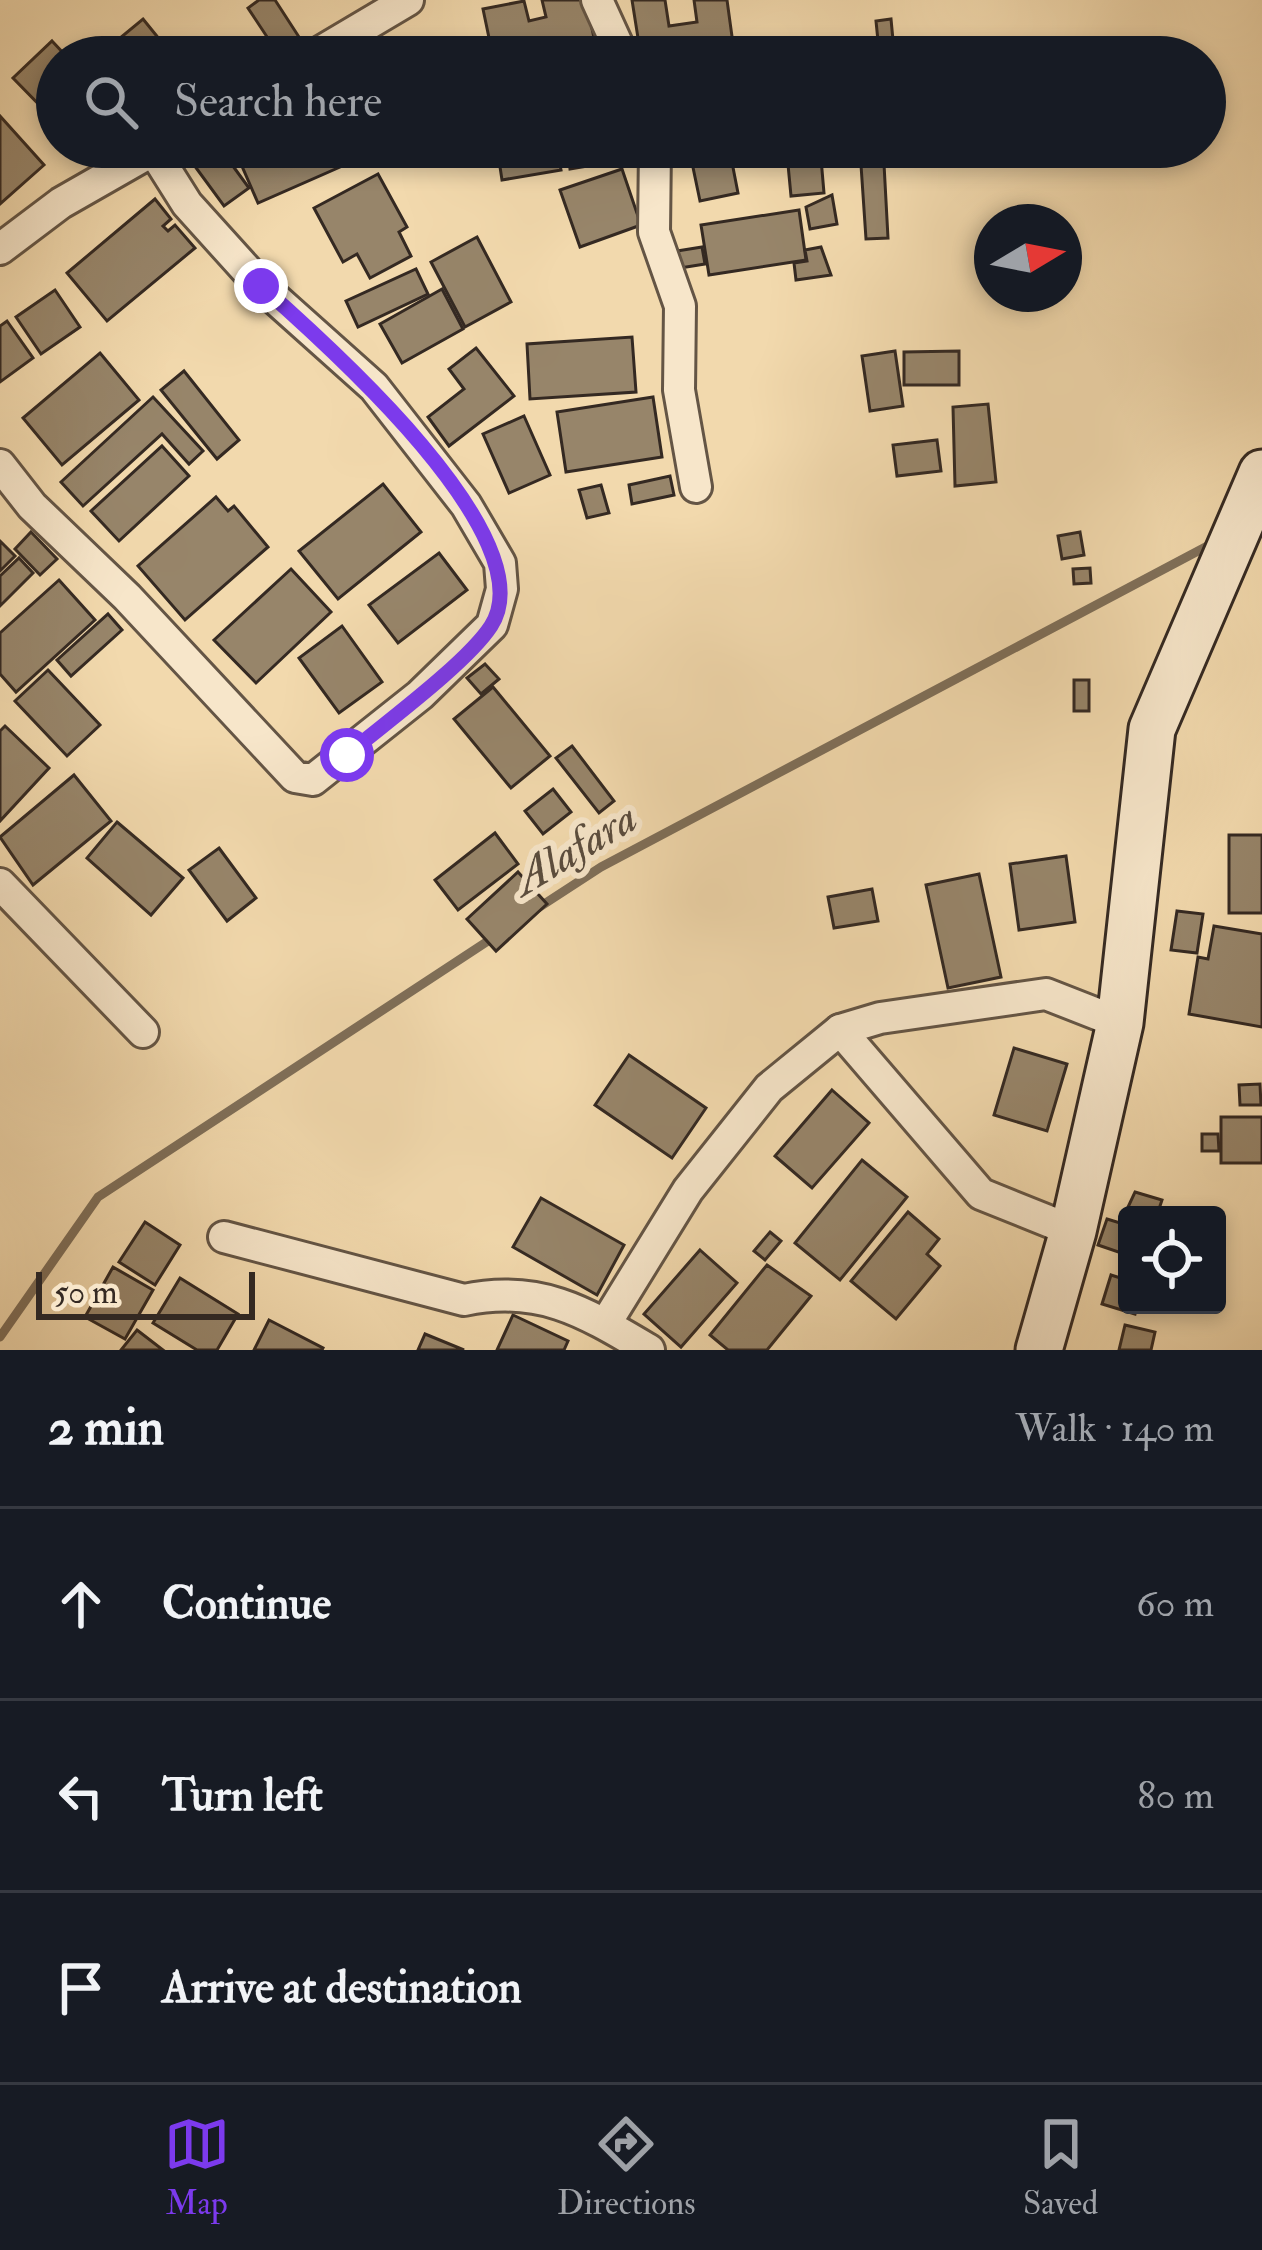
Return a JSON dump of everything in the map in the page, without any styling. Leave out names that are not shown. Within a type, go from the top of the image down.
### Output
[{"type":"street","points":[[347,36],[408,0]]},
{"type":"street","points":[[597,0],[613,36]]},
{"type":"street","points":[[0,249],[61,203],[121,168]]},
{"type":"street","points":[[0,465],[32,506],[127,596],[295,776],[313,780],[347,755],[492,625],[502,589],[500,563],[466,505],[374,387],[261,286],[187,203],[167,168]]},
{"type":"street","points":[[655,168],[654,232],[680,306],[680,390],[696,488]]},
{"type":"street","points":[[1040,1350],[1073,1231],[1120,1023],[1152,729],[1262,473]]},
{"type":"street","points":[[0,884],[143,1031]]},
{"type":"street","points":[[606,1324],[688,1190],[769,1088],[840,1030],[880,1018],[1046,994],[1120,1023]]},
{"type":"street","points":[[840,1030],[981,1194],[1073,1231]]},
{"type":"street","points":[[224,1237],[464,1300],[496,1293],[531,1295],[606,1324],[649,1350]]},
{"type":"building","points":[[259,0],[275,0],[298,36],[266,36],[248,8]]},
{"type":"building","points":[[542,0],[586,0],[594,36],[489,36],[483,9],[524,1],[529,21],[546,17]]},
{"type":"building","points":[[632,0],[665,0],[669,26],[697,22],[694,0],[727,0],[732,36],[638,36]]},
{"type":"building","points":[[143,19],[157,36],[122,36]]},
{"type":"building","points":[[891,19],[893,36],[878,36],[876,21]]},
{"type":"building","points":[[36,56],[36,102],[13,78]]},
{"type":"building","points":[[0,116],[36,156],[36,168],[41,168],[0,204]]},
{"type":"building","points":[[196,168],[234,168],[249,188],[224,206]]},
{"type":"building","points":[[243,168],[338,168],[258,203]]},
{"type":"building","points":[[500,168],[561,170],[502,180]]},
{"type":"building","points":[[693,168],[733,168],[738,193],[700,201]]},
{"type":"building","points":[[788,168],[822,168],[824,193],[791,196]]},
{"type":"building","points":[[861,168],[884,168],[888,238],[866,239]]},
{"type":"building","points":[[622,169],[641,225],[580,247],[560,190]]},
{"type":"building","points":[[378,174],[407,227],[399,232],[411,256],[370,278],[357,254],[343,262],[314,208]]},
{"type":"building","points":[[832,195],[837,224],[810,229],[806,207]]},
{"type":"building","points":[[155,199],[171,219],[163,226],[168,231],[175,225],[195,248],[107,321],[67,273]]},
{"type":"building","points":[[799,210],[806,260],[709,275],[701,225]]},
{"type":"building","points":[[477,237],[511,302],[465,327],[431,262]]},
{"type":"building","points":[[702,247],[705,264],[680,268],[677,251]]},
{"type":"building","points":[[821,247],[831,275],[796,280],[794,263],[807,261],[805,250]]},
{"type":"building","points":[[416,269],[428,294],[358,327],[346,301]]},
{"type":"building","points":[[442,289],[463,329],[402,363],[380,324]]},
{"type":"building","points":[[55,290],[80,327],[41,354],[16,317]]},
{"type":"building","points":[[7,321],[33,358],[0,382],[0,326]]},
{"type":"building","points":[[632,337],[636,392],[530,399],[527,344]]},
{"type":"building","points":[[476,348],[514,396],[449,446],[428,417],[464,389],[449,369]]},
{"type":"building","points":[[895,351],[903,406],[870,411],[862,356]]},
{"type":"building","points":[[959,351],[959,385],[904,385],[904,352]]},
{"type":"building","points":[[100,353],[139,400],[62,465],[23,418]]},
{"type":"building","points":[[184,371],[239,440],[217,459],[161,390]]},
{"type":"building","points":[[153,397],[203,451],[189,464],[162,434],[83,506],[61,482]]},
{"type":"building","points":[[653,397],[662,457],[566,472],[557,412]]},
{"type":"building","points":[[988,404],[996,482],[955,486],[953,407]]},
{"type":"building","points":[[524,416],[550,475],[509,493],[483,434]]},
{"type":"building","points":[[937,440],[941,471],[897,476],[893,445]]},
{"type":"building","points":[[162,446],[189,476],[119,541],[91,511]]},
{"type":"building","points":[[670,476],[674,495],[632,504],[629,485]]},
{"type":"building","points":[[383,484],[421,532],[338,599],[299,551]]},
{"type":"building","points":[[601,485],[609,513],[587,518],[579,490]]},
{"type":"building","points":[[216,497],[228,511],[234,506],[268,547],[185,620],[138,566]]},
{"type":"building","points":[[31,532],[57,559],[40,575],[15,549]]},
{"type":"building","points":[[1080,532],[1084,555],[1062,559],[1058,536]]},
{"type":"building","points":[[0,541],[15,556],[0,571]]},
{"type":"building","points":[[439,553],[467,590],[398,643],[369,605]]},
{"type":"building","points":[[19,558],[33,573],[0,606],[0,576]]},
{"type":"building","points":[[1090,568],[1091,583],[1074,584],[1073,569]]},
{"type":"building","points":[[291,569],[331,612],[256,683],[214,640]]},
{"type":"building","points":[[59,580],[95,620],[16,692],[0,674],[0,633]]},
{"type":"building","points":[[108,614],[122,630],[71,676],[57,660]]},
{"type":"building","points":[[342,626],[382,682],[339,713],[299,658]]},
{"type":"building","points":[[485,664],[499,679],[481,694],[467,678]]},
{"type":"building","points":[[48,670],[100,725],[67,756],[15,701]]},
{"type":"building","points":[[1074,680],[1089,680],[1089,711],[1074,711]]},
{"type":"building","points":[[493,687],[550,756],[511,788],[454,719]]},
{"type":"building","points":[[5,726],[49,768],[0,821],[0,731]]},
{"type":"building","points":[[572,746],[614,801],[599,813],[556,758]]},
{"type":"building","points":[[74,775],[111,821],[33,885],[0,837]]},
{"type":"building","points":[[553,789],[571,812],[543,834],[525,811]]},
{"type":"building","points":[[117,822],[183,878],[151,915],[87,858]]},
{"type":"building","points":[[495,833],[518,864],[458,910],[435,880]]},
{"type":"building","points":[[1229,835],[1262,835],[1262,913],[1229,913]]},
{"type":"building","points":[[219,848],[256,898],[227,921],[189,870]]},
{"type":"building","points":[[1066,856],[1075,922],[1019,930],[1010,864]]},
{"type":"building","points":[[518,872],[547,904],[496,951],[467,919]]},
{"type":"building","points":[[979,874],[1001,977],[948,988],[926,885]]},
{"type":"building","points":[[872,889],[878,921],[834,928],[828,897]]},
{"type":"building","points":[[1177,911],[1203,914],[1197,953],[1171,950]]},
{"type":"building","points":[[1214,926],[1262,934],[1262,1027],[1189,1014],[1198,957],[1208,959]]},
{"type":"building","points":[[1014,1048],[1067,1064],[1047,1131],[994,1115]]},
{"type":"building","points":[[629,1055],[706,1108],[672,1158],[595,1105]]},
{"type":"building","points":[[1260,1084],[1261,1105],[1240,1105],[1239,1085]]},
{"type":"building","points":[[832,1090],[869,1123],[812,1188],[775,1156]]},
{"type":"building","points":[[1221,1117],[1262,1117],[1262,1163],[1221,1163]]},
{"type":"building","points":[[1202,1134],[1218,1134],[1219,1151],[1202,1151]]},
{"type":"building","points":[[862,1160],[907,1197],[840,1280],[795,1243]]},
{"type":"building","points":[[1135,1192],[1162,1200],[1160,1206],[1128,1206]]},
{"type":"building","points":[[541,1198],[624,1245],[597,1295],[513,1247]]},
{"type":"building","points":[[908,1212],[939,1239],[927,1254],[940,1266],[896,1319],[851,1281]]},
{"type":"building","points":[[1107,1219],[1118,1222],[1118,1252],[1098,1245]]},
{"type":"building","points":[[145,1222],[180,1245],[155,1285],[119,1262]]},
{"type":"building","points":[[770,1232],[781,1241],[765,1260],[754,1251]]},
{"type":"building","points":[[700,1250],[737,1283],[681,1347],[644,1314]]},
{"type":"building","points":[[767,1265],[811,1296],[767,1350],[728,1350],[710,1335]]},
{"type":"building","points":[[113,1267],[153,1290],[125,1339],[85,1317]]},
{"type":"building","points":[[1111,1275],[1118,1277],[1118,1309],[1102,1304]]},
{"type":"building","points":[[180,1278],[238,1314],[217,1350],[197,1350],[153,1323]]},
{"type":"building","points":[[513,1315],[568,1341],[564,1350],[497,1350]]},
{"type":"building","points":[[269,1320],[323,1348],[322,1350],[254,1350]]},
{"type":"building","points":[[1125,1325],[1155,1332],[1151,1350],[1119,1350]]},
{"type":"building","points":[[137,1330],[163,1350],[121,1350]]},
{"type":"building","points":[[425,1334],[464,1350],[418,1350]]},
{"type":"waterway","name":"Alafara","points":[[538,908],[601,867],[1215,542]]},
{"type":"waterway","name":"Alafara","points":[[0,1337],[98,1197],[494,937]]},
{"type":"route","points":[[261,286],[374,387],[466,505],[500,563],[502,589],[492,625],[347,755]]}]
